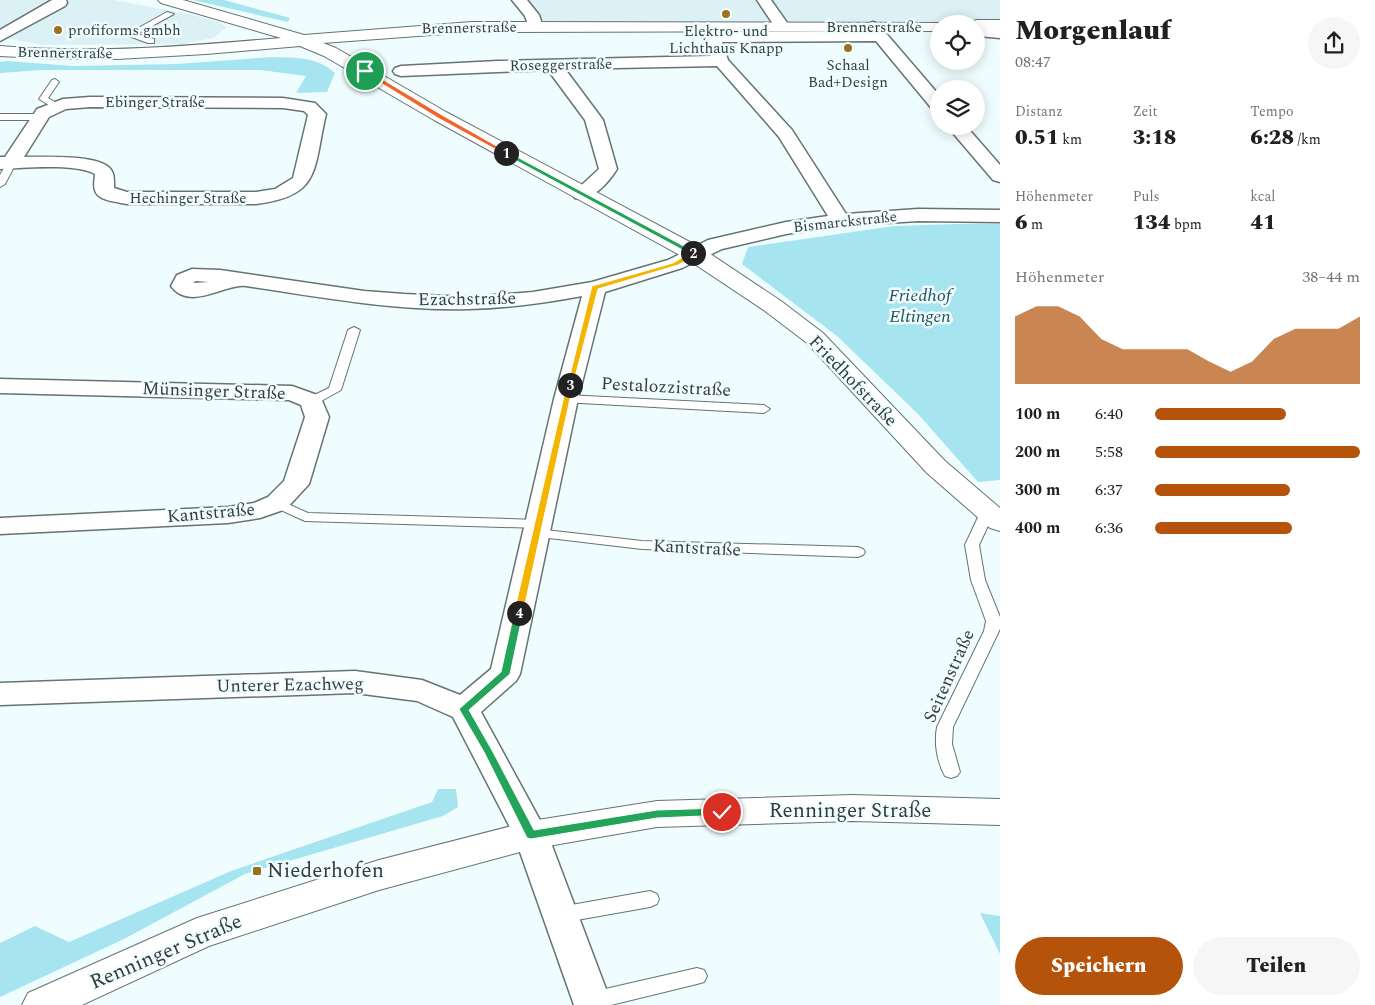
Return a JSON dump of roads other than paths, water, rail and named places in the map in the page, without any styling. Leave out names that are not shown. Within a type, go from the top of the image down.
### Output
[{"type":"main road","points":[[168,7],[228,17],[303,40]]},
{"type":"main road","points":[[201,50],[232,36],[234,29],[228,17]]},
{"type":"main road","points":[[985,28],[1000,25]]},
{"type":"main road","name":"Brennerstraße","points":[[0,51],[96,54],[201,50],[395,31],[472,27],[782,27],[876,32],[930,27]]},
{"type":"main road","points":[[349,63],[352,54],[358,48],[395,31]]},
{"type":"main road","name":"Friedhofstraße","points":[[303,40],[349,63],[440,116],[695,254],[766,301],[815,338],[936,467],[994,518]]},
{"type":"main road","name":"Renninger Straße","points":[[42,1005],[197,934],[379,875],[531,835],[657,814],[852,808],[1000,812]]},
{"type":"street","points":[[0,36],[48,12],[60,3],[59,0]]},
{"type":"street","points":[[519,0],[532,15],[535,28]]},
{"type":"street","points":[[764,0],[782,27]]},
{"type":"street","points":[[985,30],[1000,33]]},
{"type":"street","points":[[876,32],[930,95]]},
{"type":"street","name":"Brennerstraße","points":[[722,61],[714,39],[876,32]]},
{"type":"street","points":[[722,61],[786,134],[840,220]]},
{"type":"street","name":"Roseggerstraße","points":[[401,72],[498,66],[722,61]]},
{"type":"street","points":[[553,65],[594,120],[608,169],[604,175],[582,194]]},
{"type":"street","name":"Ebinger Straße","points":[[6,163],[43,113],[64,104],[90,102],[283,102],[313,109],[317,114],[316,121]]},
{"type":"street","name":"Hechinger Straße","points":[[6,163],[94,166],[101,170],[104,175],[104,190],[121,197],[267,196],[287,191],[296,186],[302,179],[316,121]]},
{"type":"street","points":[[964,135],[1000,176]]},
{"type":"street","name":"Bismarckstraße","points":[[695,254],[715,244],[786,228],[840,220],[918,215],[1000,216]]},
{"type":"street","name":"Ezachstraße","points":[[233,278],[364,297],[468,303],[533,298],[595,288],[676,264],[695,254]]},
{"type":"street","points":[[592,1003],[531,835],[464,709],[505,674],[566,398],[595,288]]},
{"type":"street","name":"Münsinger Straße","points":[[0,386],[292,393],[312,401]]},
{"type":"street","points":[[276,503],[296,484],[317,417],[312,401]]},
{"type":"street","name":"Kantstraße","points":[[0,526],[228,515],[260,510],[276,503]]},
{"type":"street","name":"Unterer Ezachweg","points":[[0,694],[355,682],[422,691],[464,709]]},
{"type":"lane","points":[[151,41],[130,34],[168,7]]},
{"type":"lane","points":[[55,82],[43,100],[57,107]]},
{"type":"lane","points":[[0,117],[40,117]]},
{"type":"lane","points":[[0,184],[6,163]]},
{"type":"lane","points":[[312,401],[334,390],[354,330]]},
{"type":"lane","name":"Pestalozzistraße","points":[[566,398],[764,410]]},
{"type":"lane","name":"Kantstraße","points":[[276,503],[305,516],[538,528],[642,545],[858,552]]},
{"type":"lane","name":"Seitenstraße","points":[[951,772],[944,747],[943,736],[945,727],[992,630],[994,621],[978,580],[972,545],[994,518]]},
{"type":"lane","points":[[560,915],[650,899]]},
{"type":"lane","points":[[592,1003],[697,976]]},
{"type":"place","name":"Elektro- und Lichthaus Knapp","points":[[726,14]]},
{"type":"place","name":"profiforms gmbh","points":[[58,30]]},
{"type":"place","name":"Schaal Bad+Design","points":[[848,48]]},
{"type":"place","name":"Niederhofen","points":[[257,871]]},
{"type":"park label","name":"Friedhof Eltingen","points":[[920,305]]}]
